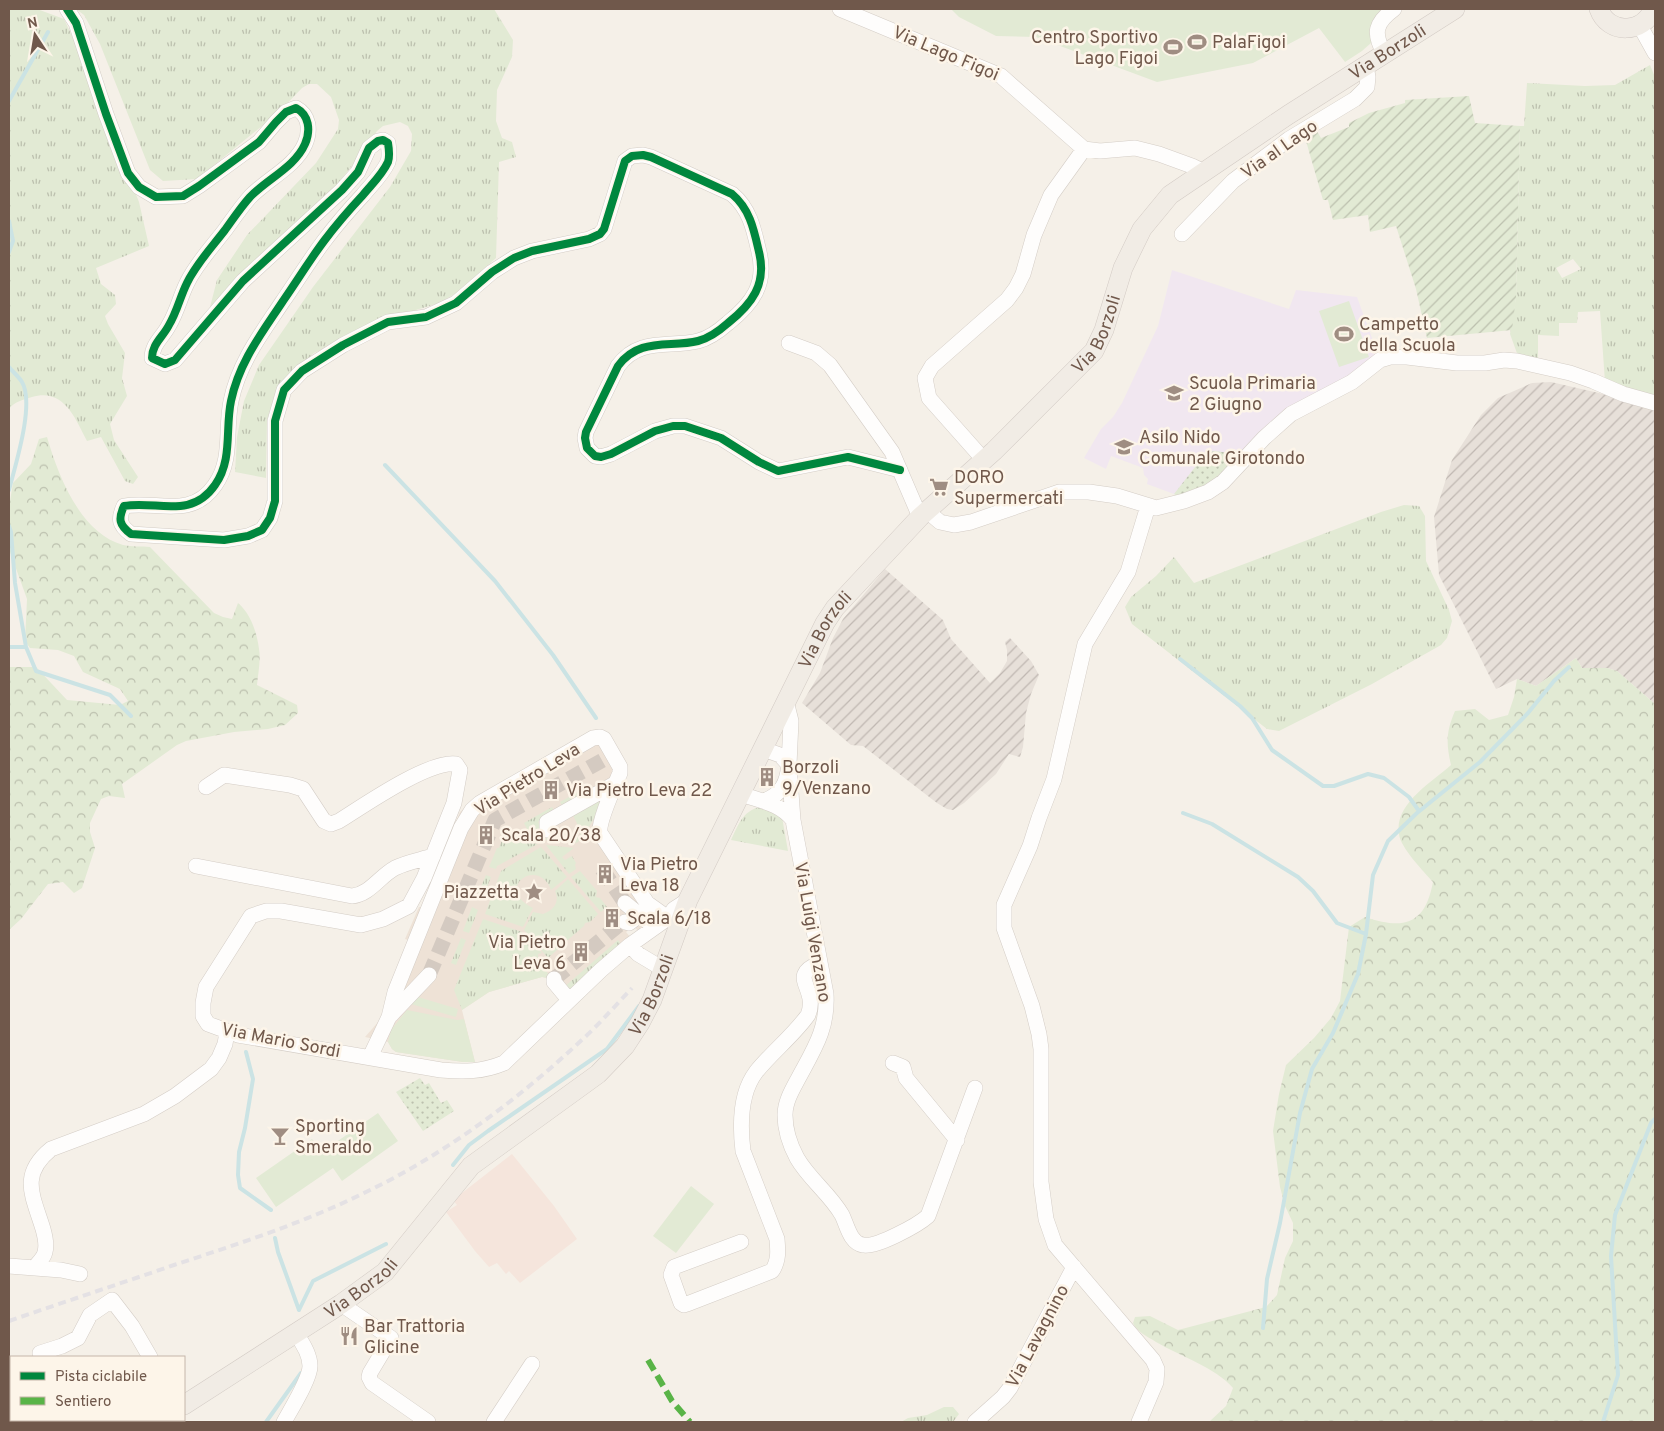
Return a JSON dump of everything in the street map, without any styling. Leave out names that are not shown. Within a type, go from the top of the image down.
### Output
[{"type":"main road","name":"Via Borzoli","points":[[185,1404],[296,1334],[385,1272],[471,1166],[598,1074],[632,1037],[643,1018],[688,900],[824,623],[835,608],[923,514],[984,460],[1094,351],[1104,330],[1123,268],[1142,230],[1170,195],[1384,53],[1455,9]]},
{"type":"main road","points":[[1599,9],[1609,24],[1622,29],[1640,26],[1650,18],[1653,9]]},
{"type":"street","points":[[67,9],[76,23],[128,173],[139,188],[156,197],[183,196],[200,186],[259,142],[286,112],[296,108],[303,112],[308,122],[308,134],[297,157],[250,197],[187,282],[180,305],[169,326],[152,349],[152,358],[158,362],[165,364],[175,360],[243,281],[353,178],[358,172],[369,148],[378,140],[383,140],[388,143],[389,150],[389,160],[381,174],[324,242],[248,353],[237,378],[230,402],[229,444],[225,465],[215,486],[202,499],[179,508],[133,504],[124,506],[119,519],[122,527],[131,534],[224,540],[248,536],[262,530],[270,518],[276,501],[274,422],[284,390],[302,371],[343,345],[388,322],[426,316],[456,303],[492,272],[514,258],[532,251],[595,237],[604,229],[625,161],[628,157],[637,155],[662,161],[732,194],[738,199],[748,214],[762,261],[759,287],[755,296],[742,311],[712,335],[698,340],[638,348],[624,357],[586,432],[587,448],[595,456],[606,456],[655,431],[673,426],[684,426],[721,438],[759,462],[778,471],[835,458],[848,457],[900,470]]},
{"type":"street","name":"Via Lago Figoi","points":[[840,9],[1001,76],[1084,149]]},
{"type":"street","points":[[1384,53],[1378,43],[1379,22],[1394,9]]},
{"type":"street","points":[[1640,26],[1655,53]]},
{"type":"street","name":"Via al Lago","points":[[1182,234],[1233,182],[1289,139],[1355,99],[1367,87],[1366,66]]},
{"type":"street","points":[[984,460],[929,398],[925,378],[932,366],[1007,300],[1016,288],[1023,274],[1034,235],[1051,195],[1084,149],[1100,151],[1135,148],[1167,157],[1204,172]]},
{"type":"street","points":[[789,342],[816,353],[830,365],[892,452],[923,514],[949,524],[970,522],[1059,492],[1089,492],[1116,496],[1156,508],[1208,492],[1223,482],[1264,438],[1291,414],[1352,382],[1385,358],[1407,357],[1457,363],[1517,360],[1570,373],[1623,394],[1655,403]]},
{"type":"street","points":[[1139,1422],[1156,1382],[1157,1369],[1153,1360],[1055,1245],[1046,1218],[1041,1182],[1041,1049],[1039,1034],[1032,1006],[1004,928],[1004,905],[1030,846],[1054,779],[1084,644],[1128,572],[1148,506]]},
{"type":"street","name":"Via Luigi Venzano","points":[[786,701],[790,721],[789,765],[793,820],[826,994],[827,1008],[824,1025],[785,1108],[786,1122],[789,1140],[798,1159],[805,1170],[833,1201],[855,1241],[863,1245],[873,1245],[917,1224],[928,1216],[975,1088]]},
{"type":"street","name":"Via Pietro Leva","points":[[370,1057],[389,1017],[396,992],[461,828],[472,810],[480,803],[593,738],[600,737],[604,739],[620,767],[617,780]]},
{"type":"street","points":[[763,749],[780,755],[789,765],[788,777],[781,791],[774,797],[764,801]]},
{"type":"street","points":[[606,760],[617,780],[602,819],[599,829],[600,833],[647,904],[668,918]]},
{"type":"street","name":"Via Mario Sordi","points":[[206,787],[224,775],[290,785],[303,789],[324,821],[330,824],[339,821],[392,787],[448,763],[456,764],[460,770],[454,803],[424,878],[409,906],[383,919],[361,925],[281,912],[266,911],[251,916],[206,987],[203,1016],[208,1024],[238,1035],[441,1070],[464,1072],[491,1068],[504,1063],[568,1000],[630,945],[668,918],[674,909],[688,900]]},
{"type":"street","points":[[547,830],[547,822],[617,780]]},
{"type":"street","points":[[741,794],[784,810],[793,820]]},
{"type":"street","points":[[196,866],[352,896],[363,893],[397,867],[433,856]]},
{"type":"street","points":[[629,912],[654,928]]},
{"type":"street","points":[[630,945],[638,954],[663,969]]},
{"type":"street","points":[[741,1242],[674,1267],[671,1275],[680,1302],[687,1304],[772,1271],[776,1263],[777,1239],[743,1151],[741,1138],[744,1104],[747,1090],[755,1073],[808,1015],[811,1005],[810,994],[804,974],[806,970],[820,963]]},
{"type":"street","points":[[389,1017],[429,975]]},
{"type":"street","points":[[554,979],[554,982],[568,1000]]},
{"type":"street","points":[[34,1268],[44,1256],[46,1247],[30,1187],[35,1165],[42,1156],[51,1149],[144,1114],[176,1096],[211,1069],[219,1058],[225,1044],[227,1032]]},
{"type":"street","points":[[893,1063],[903,1067],[906,1078],[957,1140]]},
{"type":"street","points":[[9,1266],[61,1270],[80,1274]]},
{"type":"street","name":"Via Lavagnino","points":[[975,1422],[1003,1397],[1010,1388],[1074,1267]]},
{"type":"street","points":[[40,1354],[78,1338],[90,1315],[112,1300],[132,1326],[149,1356]]},
{"type":"street","points":[[341,1304],[391,1338],[370,1373],[369,1377],[372,1383],[428,1422]]},
{"type":"street","points":[[284,1422],[307,1378],[310,1367],[310,1361],[296,1334]]},
{"type":"street","points":[[494,1422],[532,1364]]},
{"type":"shaded area","points":[[1172,270],[1289,309],[1296,290],[1357,297],[1380,360],[1309,404],[1184,501],[1174,494],[1147,484],[1148,479],[1144,475],[1143,468],[1111,456],[1106,469],[1084,458],[1101,429],[1113,417],[1122,403],[1158,326]]},
{"type":"shaded area","points":[[1551,382],[1655,406],[1655,704],[1617,671],[1607,668],[1582,668],[1576,658],[1536,686],[1517,679],[1496,689],[1439,575],[1434,517],[1452,460],[1481,415],[1498,398],[1532,383]]},
{"type":"shaded area","points":[[885,569],[943,620],[951,639],[990,683],[1000,673],[1007,661],[1005,642],[1010,638],[1031,661],[1039,675],[1026,713],[1023,747],[1020,757],[1009,754],[996,774],[964,803],[953,810],[937,803],[863,746],[851,745],[802,703],[820,673],[833,638],[843,619]]},
{"type":"shaded area","points":[[588,735],[625,765],[607,827],[608,833],[643,885],[643,927],[638,931],[634,926],[626,932],[631,938],[567,993],[552,979],[542,977],[489,992],[462,1010],[475,1062],[463,1062],[396,1052],[388,1042],[365,1037],[386,1013],[409,940],[405,939],[419,907],[421,907],[460,812],[470,803]]},
{"type":"shaded area","points":[[512,1154],[554,1206],[577,1239],[520,1283],[509,1271],[506,1274],[497,1263],[489,1267],[446,1212],[457,1205],[453,1200]]},
{"type":"green space","points":[[9,9],[37,9],[64,19],[80,53],[139,202],[149,246],[96,268],[101,284],[115,295],[116,304],[105,316],[125,353],[122,378],[127,396],[110,424],[114,440],[138,477],[133,484],[125,481],[101,437],[87,441],[73,415],[60,401],[43,395],[17,402],[9,409]]},
{"type":"green space","points":[[76,9],[494,9],[513,40],[512,57],[497,90],[496,121],[502,138],[512,142],[516,157],[499,162],[496,258],[458,292],[439,303],[383,320],[314,353],[279,384],[267,420],[266,478],[235,472],[237,437],[244,401],[259,365],[313,287],[390,187],[411,151],[412,134],[408,126],[400,122],[383,126],[377,131],[326,198],[210,307],[217,280],[247,235],[316,163],[338,129],[339,120],[331,97],[317,84],[309,84],[302,88],[279,112],[197,179],[163,181],[150,170],[100,44],[84,15]]},
{"type":"green space","name":"Centro Sportivo Lago Figoi","points":[[951,9],[1386,9],[1372,29],[1371,43],[1345,62],[1319,28],[1253,63],[1157,82],[1036,37],[996,36],[959,17]]},
{"type":"green space","points":[[1650,65],[1655,77],[1655,400],[1605,382],[1600,311],[1578,312],[1577,323],[1559,323],[1559,336],[1538,335],[1538,361],[1518,356],[1510,334],[1516,297],[1520,126],[1524,126],[1527,83],[1585,86],[1615,85]],"holes":[[[1573,259],[1581,269],[1562,278],[1556,268]]]},
{"type":"green space","points":[[1469,96],[1475,123],[1520,126],[1516,297],[1512,330],[1427,338],[1416,289],[1396,226],[1370,232],[1368,215],[1333,220],[1328,200],[1323,200],[1306,141],[1317,131],[1321,138],[1349,127],[1349,123],[1369,113],[1405,103],[1405,100]]},
{"type":"green space","name":"Campetto della Scuola","points":[[1349,301],[1369,357],[1339,367],[1319,311]]},
{"type":"green space","points":[[47,437],[57,468],[73,501],[83,516],[95,528],[108,538],[123,545],[150,547],[214,613],[232,619],[238,603],[243,607],[253,624],[258,643],[260,658],[257,685],[297,705],[298,713],[285,725],[186,741],[177,745],[122,784],[125,798],[109,796],[101,799],[90,823],[90,832],[95,848],[82,888],[74,893],[63,882],[48,884],[21,919],[9,930],[9,667],[36,667],[67,700],[120,705],[128,701],[120,689],[83,672],[74,656],[58,650],[30,648],[25,641],[27,599],[9,549],[9,507],[13,483],[31,464],[39,439]]},
{"type":"green space","points":[[1213,451],[1249,455],[1184,501],[1174,494],[1199,462]]},
{"type":"green space","points":[[1404,505],[1419,506],[1425,516],[1426,561],[1449,610],[1452,621],[1447,638],[1441,645],[1372,684],[1279,731],[1267,729],[1132,624],[1125,607],[1131,597],[1156,576],[1174,557],[1194,583]]},
{"type":"green space","points":[[1576,658],[1582,668],[1607,668],[1617,671],[1655,704],[1655,1422],[1209,1422],[1226,1406],[1233,1388],[1207,1368],[1143,1334],[1133,1323],[1135,1317],[1150,1316],[1178,1330],[1266,1307],[1277,1295],[1285,1258],[1293,1241],[1293,1223],[1285,1206],[1280,1187],[1273,1131],[1286,1065],[1314,1038],[1331,1018],[1340,1001],[1349,927],[1365,917],[1391,923],[1411,921],[1424,907],[1433,882],[1403,846],[1399,834],[1399,823],[1402,813],[1424,787],[1451,765],[1448,738],[1455,711],[1475,709],[1489,720],[1508,715],[1517,679],[1536,686]]},
{"type":"green space","points":[[587,787],[590,792],[563,807],[560,802]]},
{"type":"green space","points":[[596,797],[601,806],[589,827],[593,833],[576,843],[546,840],[546,835],[576,838],[580,836],[581,832],[571,811]]},
{"type":"green space","points":[[552,807],[555,812],[538,822],[542,829],[537,832],[528,831],[524,823]]},
{"type":"green space","points":[[760,807],[782,817],[788,851],[731,840],[745,816]]},
{"type":"green space","points":[[502,840],[538,844],[497,866],[496,869],[489,867]]},
{"type":"green space","points":[[546,845],[574,848],[562,857],[565,860],[572,856],[576,863],[576,869],[569,874]]},
{"type":"green space","points":[[541,847],[567,877],[551,890],[545,880],[537,876],[529,875],[522,879],[518,885],[517,892],[522,900],[533,908],[523,927],[485,914],[501,871]]},
{"type":"green space","points":[[580,871],[597,891],[596,897],[600,898],[607,907],[601,912],[571,877]]},
{"type":"green space","points":[[486,875],[491,877],[482,900],[476,898]]},
{"type":"green space","points":[[568,879],[598,914],[590,922],[585,923],[563,944],[558,945],[558,949],[548,958],[524,930],[533,912],[543,914],[553,908],[557,899],[555,891]]},
{"type":"green space","points":[[472,907],[478,910],[469,933],[463,931]]},
{"type":"green space","points":[[483,919],[522,932],[542,953],[538,954],[538,957],[552,979],[542,977],[489,992],[462,1010],[454,990]]},
{"type":"green space","points":[[461,938],[466,940],[456,965],[451,963]]},
{"type":"green space","points":[[618,940],[622,945],[567,993],[563,988]]},
{"type":"green space","points":[[418,997],[458,1009],[456,1017],[411,1004]]},
{"type":"green space","points":[[407,1010],[457,1020],[464,1019],[475,1062],[463,1062],[396,1052],[392,1049],[388,1042],[391,1030]]},
{"type":"green space","points":[[420,1078],[425,1085],[429,1083],[441,1103],[447,1100],[454,1111],[423,1131],[396,1092]]},
{"type":"green space","points":[[378,1113],[398,1141],[342,1181],[333,1168],[276,1207],[256,1178],[312,1139],[322,1152]]},
{"type":"green space","points":[[691,1186],[714,1204],[676,1253],[653,1236]]},
{"type":"green space","points":[[944,1407],[953,1407],[959,1414],[953,1422],[901,1422],[908,1418],[927,1415]]},
{"type":"waterway","points":[[9,101],[48,32]]},
{"type":"waterway","points":[[9,221],[13,241],[9,252]]},
{"type":"waterway","points":[[9,367],[22,382],[26,405],[23,435],[9,490]]},
{"type":"waterway","points":[[385,465],[495,581],[553,655],[596,718]]},
{"type":"waterway","points":[[9,526],[15,583],[26,647],[36,671],[110,695],[131,716]]},
{"type":"waterway","points":[[9,647],[26,647]]},
{"type":"waterway","points":[[1180,659],[1240,706],[1252,718],[1272,750],[1323,786],[1334,786],[1368,774],[1384,778],[1409,797],[1419,811]]},
{"type":"waterway","points":[[1263,1328],[1267,1279],[1280,1223],[1300,1113],[1312,1069],[1333,1033],[1358,974],[1366,934],[1373,875],[1388,841],[1417,813],[1480,762],[1528,713],[1554,681],[1569,667]]},
{"type":"waterway","points":[[1183,813],[1212,824],[1298,877],[1313,891],[1337,923],[1366,934]]},
{"type":"waterway","points":[[453,1165],[469,1145],[607,1049],[639,1006]]},
{"type":"waterway","points":[[246,1052],[253,1079],[239,1152],[238,1175],[240,1188],[271,1210]]},
{"type":"waterway","points":[[1603,1422],[1618,1375],[1611,1256],[1615,1215],[1651,1123],[1655,1119]]},
{"type":"waterway","points":[[275,1238],[278,1252],[299,1310]]},
{"type":"waterway","points":[[299,1310],[313,1281],[386,1244]]},
{"type":"waterway","points":[[266,1422],[301,1373]]},
{"type":"tunnel","points":[[429,975],[495,820],[606,760]]},
{"type":"tunnel","points":[[602,869],[625,903]]},
{"type":"tunnel","points":[[554,979],[621,923],[625,922]]},
{"type":"railway","points":[[9,1321],[270,1232],[341,1204],[394,1178],[453,1143],[535,1082],[585,1037],[632,988]]},
{"type":"marked path","points":[[648,1360],[672,1401],[690,1422]]},
{"type":"cycle path","points":[[67,9],[76,23],[128,173],[139,187],[156,197],[183,196],[199,186],[259,142],[286,112],[296,108],[304,115],[308,123],[307,139],[295,159],[250,197],[195,269],[172,320],[152,353],[152,358],[165,364],[175,360],[243,281],[342,190],[358,172],[369,148],[378,141],[383,140],[388,143],[389,148],[389,160],[383,171],[338,223],[319,249],[259,336],[245,361],[231,401],[226,455],[221,475],[215,485],[206,496],[184,505],[124,506],[120,518],[124,528],[131,534],[224,540],[248,536],[262,530],[270,518],[275,501],[275,421],[284,390],[302,371],[343,345],[388,322],[426,317],[456,303],[492,272],[514,258],[532,251],[589,239],[600,234],[604,229],[625,161],[632,156],[643,155],[732,194],[738,200],[747,213],[753,228],[761,263],[761,274],[756,292],[750,301],[737,316],[714,334],[698,341],[645,347],[626,357],[618,366],[586,432],[587,448],[595,456],[601,457],[611,454],[655,431],[673,426],[685,426],[721,438],[759,462],[778,471],[848,457],[900,470]]},
{"type":"place","name":"PalaFigoi","points":[[1197,42]]},
{"type":"place","name":"Centro Sportivo Lago Figoi","points":[[1173,47]]},
{"type":"place","name":"Campetto della Scuola","points":[[1344,334]]},
{"type":"place","name":"Scuola Primaria 2 Giugno","points":[[1174,393]]},
{"type":"place","name":"Asilo Nido Comunale Girotondo","points":[[1124,447]]},
{"type":"place","name":"DORO Supermercati","points":[[939,487]]},
{"type":"place","name":"Borzoli 9/Venzano","points":[[767,777]]},
{"type":"place","name":"Via Pietro Leva 22","points":[[551,790]]},
{"type":"place","name":"Scala 20/38","points":[[486,835]]},
{"type":"place","name":"Via Pietro Leva 18","points":[[605,874]]},
{"type":"place","name":"Piazzetta","points":[[534,892]]},
{"type":"place","name":"Scala 6/18","points":[[612,918]]},
{"type":"place","name":"Via Pietro Leva 6","points":[[581,952]]},
{"type":"place","name":"Sporting Smeraldo","points":[[280,1136]]},
{"type":"place","name":"Bar Trattoria Glicine","points":[[349,1336]]}]
